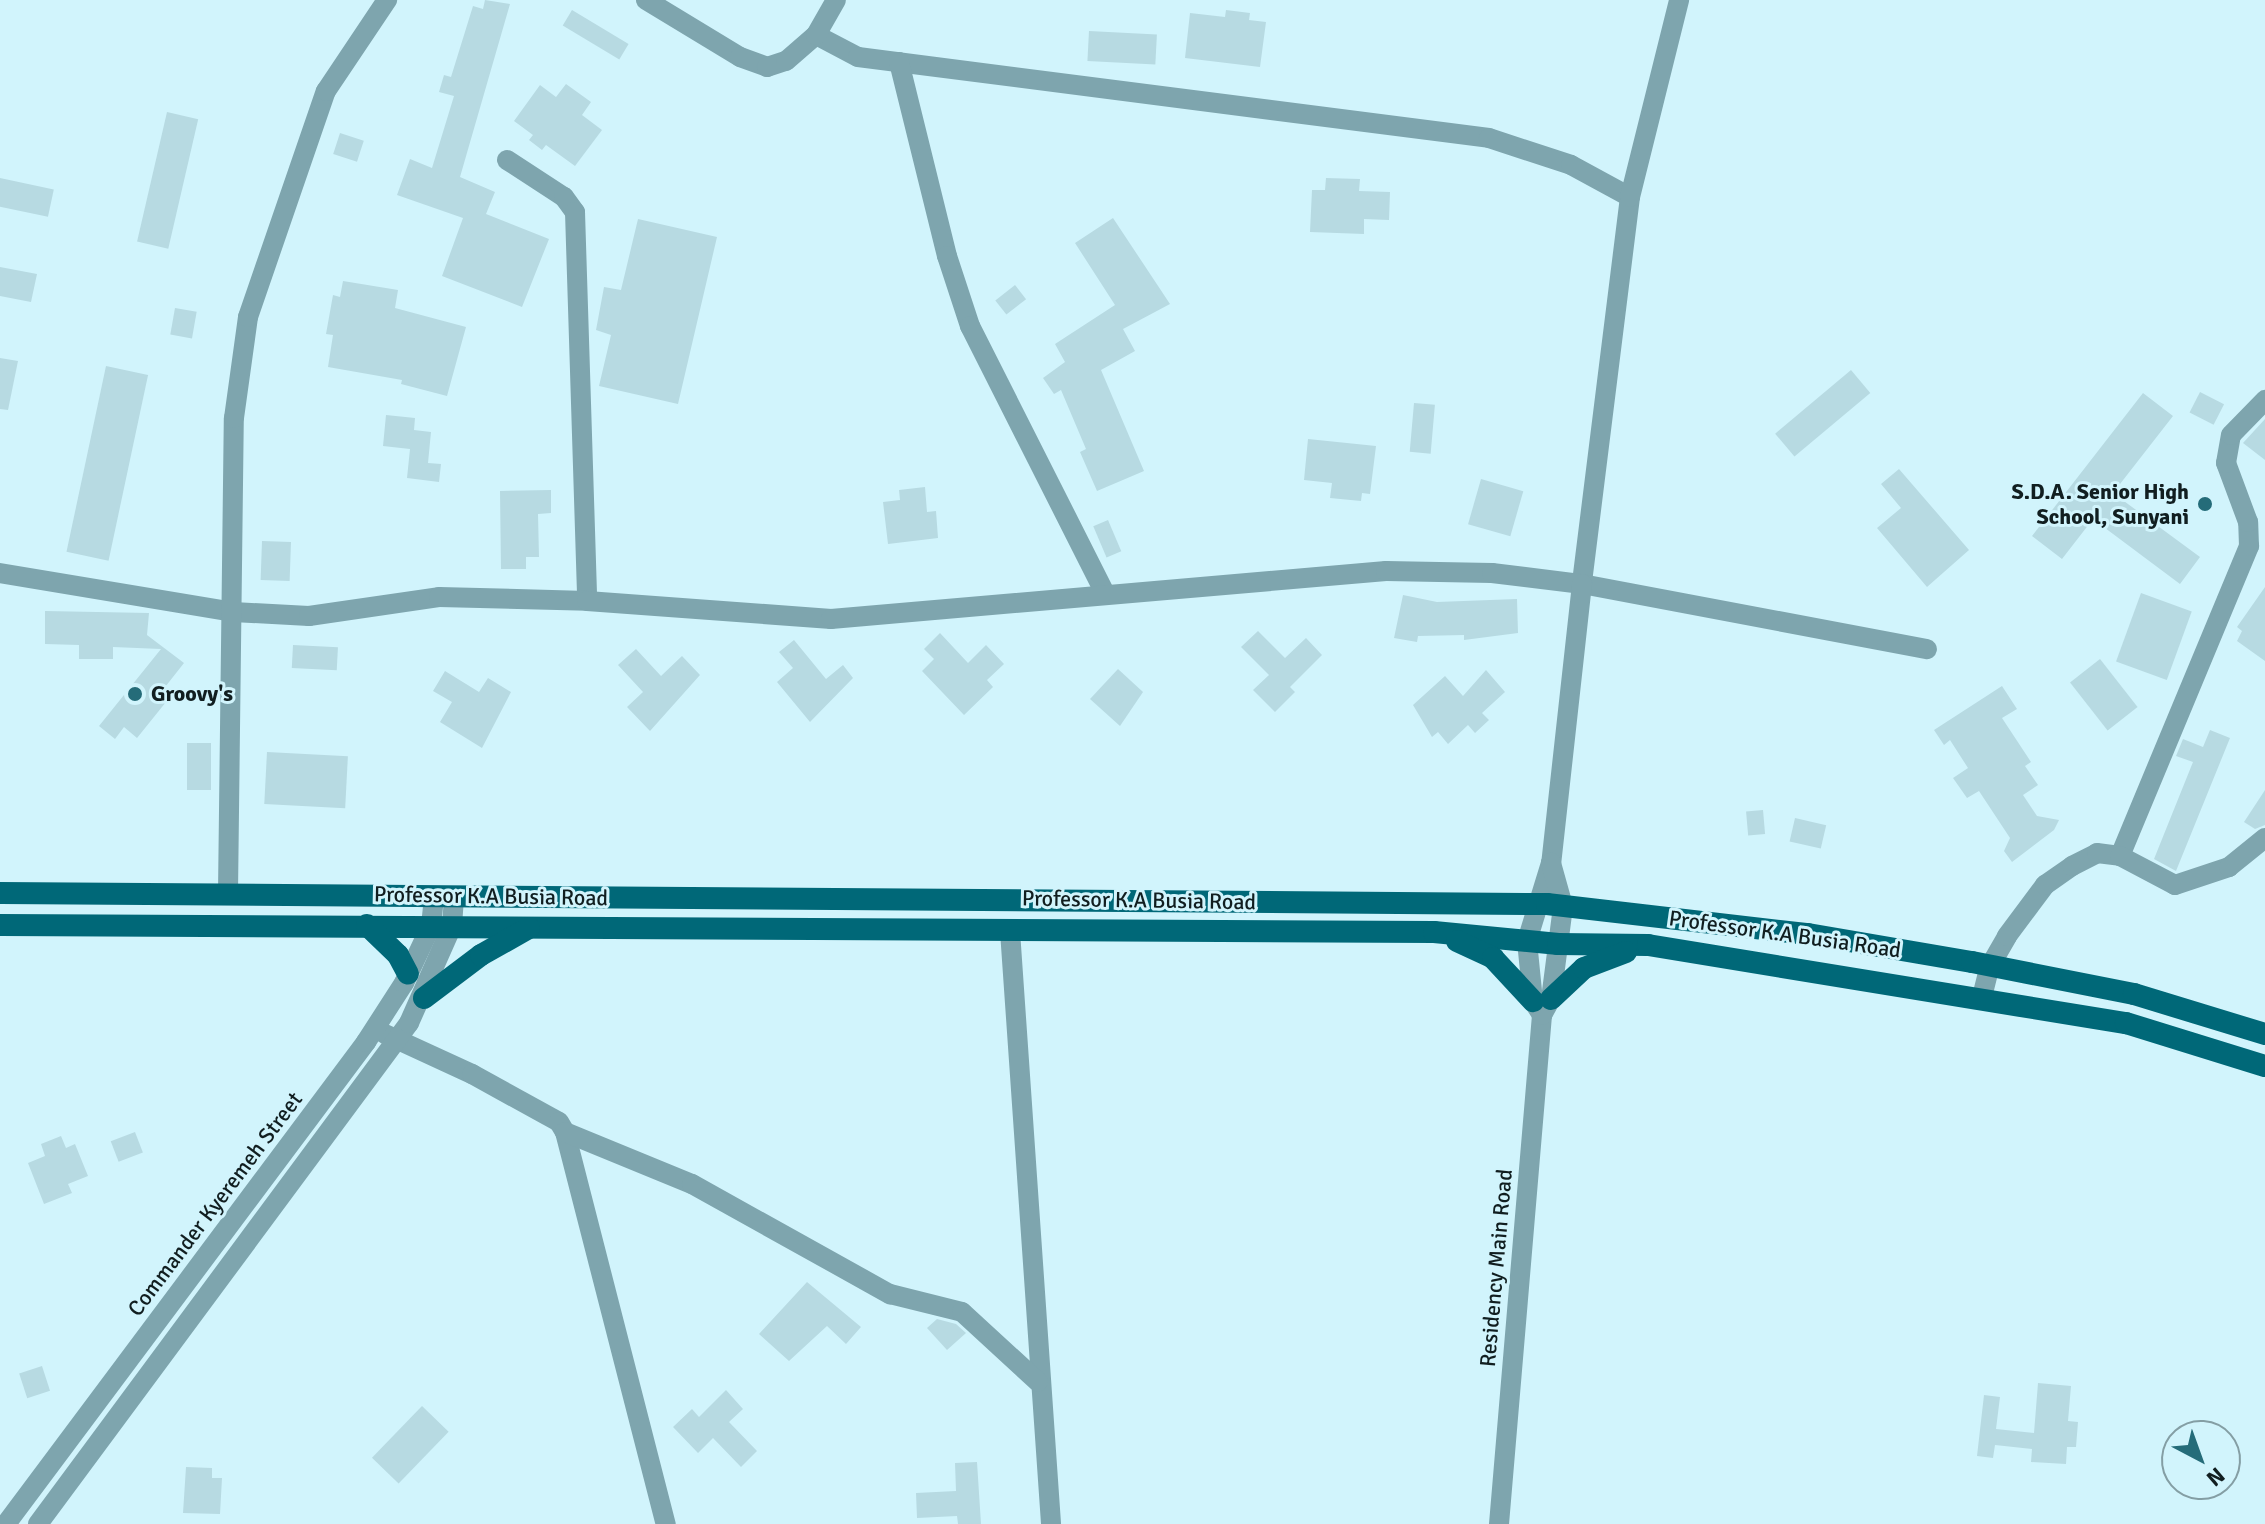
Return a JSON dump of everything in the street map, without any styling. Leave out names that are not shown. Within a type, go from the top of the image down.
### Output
[{"type":"main road","name":"Professor K.A Busia Road","points":[[0,893],[228,893],[444,898],[1017,897],[1535,904],[1808,934],[1990,966],[2134,994],[2265,1034]]},
{"type":"main road","name":"Professor K.A Busia Road","points":[[0,925],[1434,932],[1558,944],[1648,945],[1982,997],[2126,1023],[2265,1066]]},
{"type":"main road","points":[[367,925],[398,955],[408,974]]},
{"type":"main road","points":[[424,998],[481,955],[532,926]]},
{"type":"main road","points":[[1434,932],[1493,958],[1542,1005],[1584,968],[1648,945]]},
{"type":"main road","points":[[2031,1006],[2037,975]]},
{"type":"street","points":[[228,893],[234,418],[248,317],[326,91],[387,0]]},
{"type":"street","points":[[646,0],[740,57],[767,67],[786,61],[816,35],[836,0]]},
{"type":"street","points":[[1542,1005],[1527,941],[1535,904],[1551,863],[1630,197],[1679,0]]},
{"type":"street","points":[[816,35],[858,57],[1489,138],[1571,165],[1630,197]]},
{"type":"street","points":[[899,62],[947,256],[970,326],[1106,595]]},
{"type":"street","points":[[507,160],[564,197],[575,212],[587,601]]},
{"type":"street","points":[[2120,856],[2249,546],[2248,522],[2226,463],[2231,435],[2265,400]]},
{"type":"street","points":[[0,573],[233,612],[309,616],[439,597],[587,601],[831,619],[1386,571],[1492,573],[1582,584],[1927,649]]},
{"type":"street","points":[[1982,997],[1990,966],[2045,885],[2097,853],[2120,856],[2175,885],[2229,867],[2265,838]]},
{"type":"street","points":[[1542,1005],[1558,944],[1563,906],[1551,863]]},
{"type":"street","name":"Commander Kyeremeh Street","points":[[38,1524],[398,1039],[424,998],[442,926],[444,898]]},
{"type":"street","name":"Commander Kyeremeh Street","points":[[6,1524],[374,1029],[442,926]]},
{"type":"street","points":[[1010,931],[1029,1164],[1038,1382],[1051,1524]]},
{"type":"street","name":"Residency Main Road","points":[[1499,1524],[1542,1005]]},
{"type":"street","points":[[374,1029],[559,1122],[565,1132],[666,1524]]},
{"type":"street","points":[[565,1132],[692,1184],[890,1294],[962,1312],[1038,1382]]},
{"type":"building","points":[[485,0],[510,4],[460,177],[495,192],[486,214],[549,239],[522,307],[442,276],[463,218],[397,195],[410,159],[432,168],[454,96],[439,92],[444,75],[451,77],[473,6],[483,9]]},
{"type":"building","points":[[572,10],[629,44],[619,59],[563,25]]},
{"type":"building","points":[[1226,10],[1250,13],[1249,20],[1266,22],[1260,67],[1185,58],[1190,13],[1225,17]]},
{"type":"building","points":[[1089,31],[1157,35],[1155,65],[1087,61]]},
{"type":"building","points":[[566,84],[591,102],[582,115],[602,130],[575,166],[546,145],[542,150],[529,140],[533,135],[514,121],[540,85],[556,97]]},
{"type":"building","points":[[167,112],[198,119],[168,249],[137,242]]},
{"type":"building","points":[[340,133],[364,141],[357,162],[333,154]]},
{"type":"building","points":[[0,178],[54,189],[48,217],[0,207]]},
{"type":"building","points":[[1326,178],[1360,179],[1359,191],[1390,192],[1389,220],[1364,219],[1364,234],[1310,232],[1312,190],[1325,190]]},
{"type":"building","points":[[1113,218],[1170,304],[1123,329],[1135,351],[1101,370],[1144,471],[1097,491],[1080,452],[1086,449],[1061,390],[1054,394],[1043,378],[1065,362],[1055,344],[1115,305],[1075,243]]},
{"type":"building","points":[[638,219],[717,237],[678,404],[599,386],[611,335],[596,330],[604,287],[621,290]]},
{"type":"building","points":[[0,267],[37,274],[31,302],[0,296]]},
{"type":"building","points":[[343,281],[398,290],[395,308],[466,327],[447,396],[401,384],[402,380],[328,367],[333,335],[326,334],[333,295],[340,297]]},
{"type":"building","points":[[1015,285],[1026,299],[1006,315],[995,300]]},
{"type":"building","points":[[175,308],[197,312],[192,338],[170,335]]},
{"type":"building","points":[[0,358],[18,361],[8,410],[0,409]]},
{"type":"building","points":[[106,366],[148,375],[109,561],[66,552]]},
{"type":"building","points":[[1851,370],[1870,393],[1794,457],[1775,434]]},
{"type":"building","points":[[2200,392],[2224,404],[2214,425],[2190,412]]},
{"type":"building","points":[[2143,393],[2173,416],[2113,493],[2200,557],[2180,584],[2093,519],[2062,559],[2032,536]]},
{"type":"building","points":[[1414,403],[1435,405],[1431,454],[1410,452]]},
{"type":"building","points":[[386,415],[415,418],[414,430],[431,432],[428,463],[441,464],[439,482],[407,478],[410,449],[383,446]]},
{"type":"building","points":[[2265,419],[2265,460],[2243,443]]},
{"type":"building","points":[[1308,439],[1376,446],[1370,494],[1362,493],[1361,501],[1330,498],[1332,483],[1304,480]]},
{"type":"building","points":[[1899,469],[1969,550],[1927,587],[1877,528],[1901,508],[1881,484]]},
{"type":"building","points":[[1481,479],[1523,491],[1510,536],[1468,524]]},
{"type":"building","points":[[925,487],[927,512],[936,511],[938,538],[888,544],[883,502],[900,500],[899,490]]},
{"type":"building","points":[[551,490],[551,513],[538,514],[539,557],[526,557],[526,569],[501,569],[500,491]]},
{"type":"building","points":[[1108,520],[1121,551],[1107,558],[1093,526]]},
{"type":"building","points":[[262,541],[291,542],[290,581],[261,580]]},
{"type":"building","points":[[2265,587],[2265,661],[2237,641],[2242,631],[2237,627]]},
{"type":"building","points":[[2141,593],[2192,611],[2167,680],[2116,662]]},
{"type":"building","points":[[1403,595],[1437,602],[1517,599],[1518,633],[1464,640],[1464,635],[1418,636],[1417,642],[1394,638]]},
{"type":"building","points":[[45,611],[149,613],[147,635],[184,663],[158,696],[166,702],[137,738],[124,727],[115,739],[99,726],[161,649],[113,647],[113,659],[79,659],[79,645],[45,644]]},
{"type":"building","points":[[1258,631],[1285,658],[1306,638],[1322,655],[1290,687],[1295,692],[1275,712],[1253,690],[1269,675],[1241,647]]},
{"type":"building","points":[[940,633],[968,663],[986,645],[1004,664],[987,680],[993,687],[964,715],[922,671],[934,659],[924,649]]},
{"type":"building","points":[[794,640],[826,679],[843,665],[853,678],[810,722],[777,682],[793,668],[779,652]]},
{"type":"building","points":[[293,645],[338,647],[337,670],[292,668]]},
{"type":"building","points":[[636,649],[661,676],[682,656],[700,675],[650,731],[627,707],[643,692],[618,665]]},
{"type":"building","points":[[2100,659],[2138,707],[2108,730],[2070,682]]},
{"type":"building","points":[[1118,669],[1143,692],[1120,726],[1090,699]]},
{"type":"building","points":[[1486,670],[1505,692],[1482,713],[1489,720],[1475,733],[1468,725],[1448,744],[1438,732],[1432,737],[1413,705],[1445,676],[1463,696]]},
{"type":"building","points":[[445,671],[479,692],[488,678],[511,692],[482,748],[440,722],[452,702],[433,691]]},
{"type":"building","points":[[2002,686],[2017,709],[2002,718],[2031,762],[2025,766],[2038,785],[2023,795],[2037,816],[2059,820],[2054,830],[2012,862],[2004,851],[2010,838],[1979,791],[1967,798],[1953,778],[1968,768],[1950,740],[1944,745],[1934,730]]},
{"type":"building","points":[[2210,730],[2230,738],[2176,871],[2154,859],[2193,762],[2176,756],[2183,739],[2203,747]]},
{"type":"building","points":[[187,743],[211,743],[211,790],[187,790]]},
{"type":"building","points":[[267,752],[348,756],[345,808],[264,804]]},
{"type":"building","points":[[2265,790],[2265,825],[2255,829],[2244,822]]},
{"type":"building","points":[[1763,810],[1765,834],[1748,835],[1746,811]]},
{"type":"building","points":[[1795,818],[1826,825],[1821,849],[1790,841]]},
{"type":"building","points":[[135,1132],[143,1153],[119,1162],[111,1141]]},
{"type":"building","points":[[61,1136],[66,1148],[75,1144],[88,1176],[68,1184],[72,1193],[44,1204],[28,1163],[45,1156],[41,1144]]},
{"type":"building","points":[[807,1282],[861,1327],[846,1344],[827,1326],[789,1361],[759,1334]]},
{"type":"building","points":[[937,1319],[956,1324],[966,1333],[947,1350],[927,1328]]},
{"type":"building","points":[[42,1366],[50,1391],[27,1398],[19,1373]]},
{"type":"building","points":[[2038,1383],[2071,1386],[2068,1421],[2078,1422],[2076,1447],[2067,1447],[2066,1464],[2031,1462],[2032,1449],[1995,1445],[1993,1458],[1977,1456],[1984,1395],[2000,1397],[1996,1429],[2034,1433]]},
{"type":"building","points":[[726,1390],[743,1409],[729,1422],[757,1451],[741,1467],[713,1438],[698,1453],[673,1427],[692,1409],[699,1417]]},
{"type":"building","points":[[422,1406],[449,1432],[399,1483],[372,1458]]},
{"type":"building","points":[[977,1462],[981,1524],[958,1524],[957,1516],[917,1518],[916,1493],[956,1491],[955,1463]]},
{"type":"building","points":[[186,1467],[212,1468],[212,1478],[222,1478],[220,1514],[183,1513]]},
{"type":"place","name":"S.D.A. Senior High School, Sunyani","points":[[2205,504]]},
{"type":"place","name":"Groovy's","points":[[135,694]]}]
